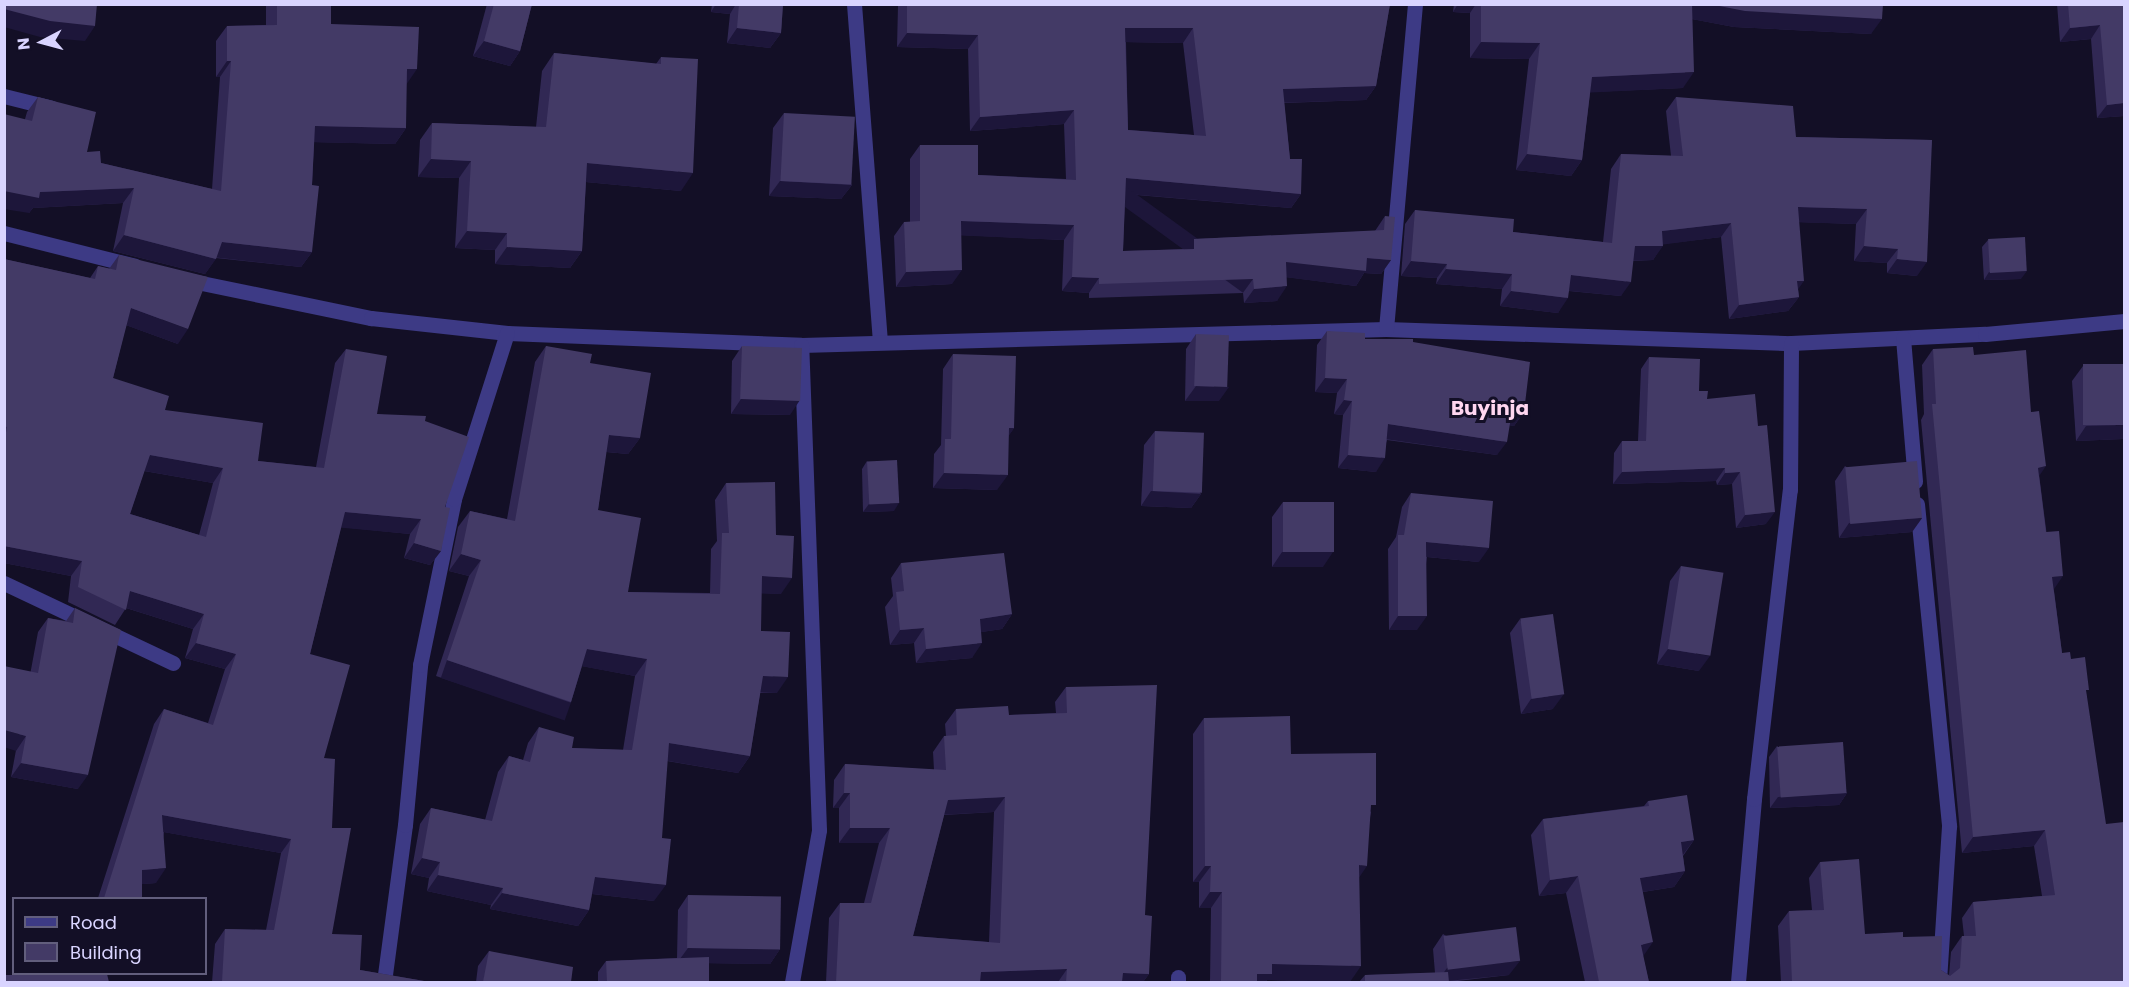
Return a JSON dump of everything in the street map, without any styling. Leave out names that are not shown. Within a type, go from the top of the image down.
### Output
[{"type":"street","points":[[854,4],[880,340]]},
{"type":"street","points":[[1386,329],[1415,4]]},
{"type":"street","points":[[4,96],[70,113]]},
{"type":"street","points":[[4,233],[256,297],[371,318],[507,333],[801,345],[880,340],[1386,329],[1791,343],[1903,338],[2124,321]]},
{"type":"street","points":[[384,982],[405,825],[420,665],[454,499],[507,333]]},
{"type":"street","points":[[1903,338],[1949,826],[1939,982]]},
{"type":"street","points":[[1738,982],[1754,799],[1790,490],[1791,343]]},
{"type":"street","points":[[792,982],[819,830],[801,345]]},
{"type":"street","points":[[4,583],[173,663]]},
{"type":"building","points":[[4,4],[97,4],[95,26],[50,21],[4,9]]},
{"type":"building","points":[[277,4],[331,4],[331,24],[419,27],[417,69],[407,69],[406,128],[315,126],[312,185],[319,186],[312,252],[222,242],[216,259],[124,235],[134,188],[40,192],[39,198],[4,191],[4,114],[32,121],[38,97],[96,112],[87,152],[100,151],[101,163],[221,191],[231,61],[227,61],[227,26],[277,25]]},
{"type":"building","points":[[494,4],[532,4],[520,51],[484,41]]},
{"type":"building","points":[[739,4],[783,4],[781,33],[737,28]]},
{"type":"building","points":[[907,4],[1390,4],[1376,86],[1283,89],[1290,159],[1302,159],[1301,194],[1126,178],[1123,251],[1194,249],[1194,239],[1384,230],[1385,216],[1395,217],[1391,260],[1367,258],[1366,271],[1286,262],[1287,286],[1254,289],[1253,279],[1099,284],[1099,278],[1072,277],[1074,225],[961,221],[962,270],[906,272],[904,222],[920,221],[920,145],[978,145],[978,175],[1076,180],[1074,110],[980,117],[978,35],[907,33]],"holes":[[[1125,28],[1193,28],[1206,136],[1128,130]]]},
{"type":"building","points":[[1481,4],[1692,4],[1694,72],[1592,77],[1582,160],[1527,154],[1540,43],[1481,42]]},
{"type":"building","points":[[1709,4],[1883,4],[1882,19],[1745,11]]},
{"type":"building","points":[[2068,4],[2124,4],[2124,103],[2107,105],[2100,25],[2070,28]]},
{"type":"building","points":[[554,53],[661,64],[661,57],[698,59],[693,173],[587,163],[582,251],[507,247],[507,233],[467,231],[471,161],[431,159],[432,123],[546,127]]},
{"type":"building","points":[[1676,97],[1793,106],[1796,137],[1932,140],[1927,262],[1897,259],[1898,249],[1864,246],[1867,209],[1798,207],[1804,281],[1797,281],[1799,297],[1739,305],[1731,223],[1662,231],[1663,246],[1635,246],[1631,282],[1571,275],[1568,298],[1511,291],[1512,274],[1446,269],[1447,264],[1411,261],[1415,210],[1514,219],[1513,232],[1612,243],[1621,154],[1683,156]]},
{"type":"building","points":[[784,113],[855,117],[851,185],[780,181]]},
{"type":"building","points":[[2025,237],[2027,271],[1990,273],[1988,239]]},
{"type":"building","points":[[119,255],[208,277],[188,329],[131,308],[113,378],[169,396],[165,410],[263,423],[258,461],[324,468],[346,349],[387,356],[377,414],[426,416],[425,421],[469,437],[445,507],[450,508],[441,551],[414,543],[421,519],[345,512],[310,654],[350,665],[324,758],[335,759],[332,828],[351,828],[332,934],[362,935],[360,970],[430,982],[222,982],[225,929],[274,930],[291,839],[162,815],[166,868],[142,870],[142,897],[104,897],[164,709],[213,725],[236,654],[196,643],[204,614],[130,591],[126,610],[78,587],[82,561],[4,546],[4,443],[7,427],[4,426],[4,259],[95,279],[98,266],[116,270]],"holes":[[[150,455],[223,468],[206,537],[130,514]]]},
{"type":"building","points":[[1327,331],[1365,333],[1365,339],[1413,339],[1413,342],[1530,362],[1524,412],[1512,411],[1507,442],[1388,424],[1385,458],[1348,455],[1352,401],[1344,400],[1347,379],[1325,378]]},
{"type":"building","points":[[1196,334],[1229,335],[1227,387],[1194,386]]},
{"type":"building","points":[[546,346],[592,354],[590,363],[651,373],[640,438],[609,435],[598,510],[641,518],[628,592],[720,594],[722,533],[729,533],[726,483],[775,482],[776,535],[794,536],[792,578],[762,576],[761,631],[790,632],[788,677],[763,676],[750,756],[669,743],[662,838],[671,839],[666,885],[595,877],[589,910],[502,893],[503,888],[438,875],[440,862],[422,858],[431,808],[492,821],[509,756],[530,762],[539,727],[574,737],[572,748],[632,750],[647,659],[587,649],[571,702],[447,660],[481,560],[461,554],[470,511],[515,521]]},
{"type":"building","points":[[742,346],[802,348],[800,401],[740,399]]},
{"type":"building","points":[[1973,347],[1974,355],[2026,350],[2031,412],[2039,411],[2046,466],[2038,468],[2046,532],[2059,531],[2063,576],[2052,577],[2062,653],[2070,652],[2071,659],[2085,657],[2089,690],[2086,690],[2106,824],[2124,822],[2124,982],[1792,982],[1789,911],[1824,910],[1820,862],[1859,859],[1865,934],[1903,932],[1903,937],[1942,936],[1941,970],[1950,976],[1960,968],[1962,936],[1976,936],[1973,902],[2055,895],[2045,830],[1973,837],[1932,404],[1936,404],[1933,349]]},
{"type":"building","points":[[953,354],[1016,356],[1014,428],[1009,428],[1008,475],[944,473],[945,439],[951,439]]},
{"type":"building","points":[[1649,357],[1700,359],[1699,391],[1708,391],[1707,399],[1755,394],[1758,426],[1767,425],[1775,512],[1745,515],[1740,472],[1725,473],[1725,468],[1622,472],[1622,441],[1646,441]]},
{"type":"building","points":[[2083,364],[2124,364],[2124,425],[2083,425]]},
{"type":"building","points":[[1155,431],[1204,433],[1202,493],[1153,491]]},
{"type":"building","points":[[897,460],[899,503],[869,505],[867,462]]},
{"type":"building","points":[[1917,461],[1922,518],[1850,524],[1845,467]]},
{"type":"building","points":[[1411,493],[1493,501],[1489,548],[1426,542],[1427,616],[1398,616],[1398,535],[1404,535]]},
{"type":"building","points":[[1283,502],[1334,502],[1334,552],[1283,552]]},
{"type":"building","points":[[1004,553],[1012,614],[980,619],[982,643],[926,649],[924,628],[900,630],[896,592],[904,591],[901,563]]},
{"type":"building","points":[[1681,566],[1723,573],[1710,656],[1668,649]]},
{"type":"building","points":[[75,608],[121,630],[88,775],[21,763],[26,736],[4,730],[4,666],[38,673],[48,618],[73,623]]},
{"type":"building","points":[[1553,614],[1564,694],[1532,699],[1520,619]]},
{"type":"building","points":[[1157,685],[1145,915],[1152,916],[1149,974],[1123,973],[1122,982],[1066,982],[1067,969],[981,972],[980,982],[836,982],[840,903],[871,903],[890,828],[850,828],[850,793],[844,793],[845,764],[946,770],[944,736],[957,735],[956,709],[1008,706],[1009,715],[1067,713],[1066,687]],"holes":[[[1005,797],[1000,943],[913,936],[948,800]]]},
{"type":"building","points":[[1290,716],[1291,754],[1376,753],[1376,805],[1371,805],[1367,866],[1359,865],[1361,966],[1272,964],[1272,974],[1257,974],[1257,982],[1205,982],[1221,981],[1222,892],[1210,892],[1211,866],[1205,866],[1204,718]]},
{"type":"building","points":[[1843,742],[1847,793],[1781,797],[1777,747]]},
{"type":"building","points":[[1687,795],[1694,840],[1681,842],[1685,871],[1640,878],[1653,942],[1641,945],[1649,982],[1599,982],[1578,876],[1550,880],[1543,819],[1649,806],[1648,801]]},
{"type":"building","points":[[688,895],[781,897],[780,950],[687,948]]},
{"type":"building","points":[[1516,927],[1520,961],[1448,970],[1444,936]]},
{"type":"building","points":[[489,951],[573,967],[571,982],[483,982]]},
{"type":"building","points":[[709,957],[709,982],[607,982],[606,961]]},
{"type":"building","points":[[1448,972],[1449,982],[1365,982],[1365,975]]},
{"type":"building","points":[[4,975],[107,975],[109,982],[4,982]]},
{"type":"district","name":"Buyinja","points":[[1490,408]]}]
